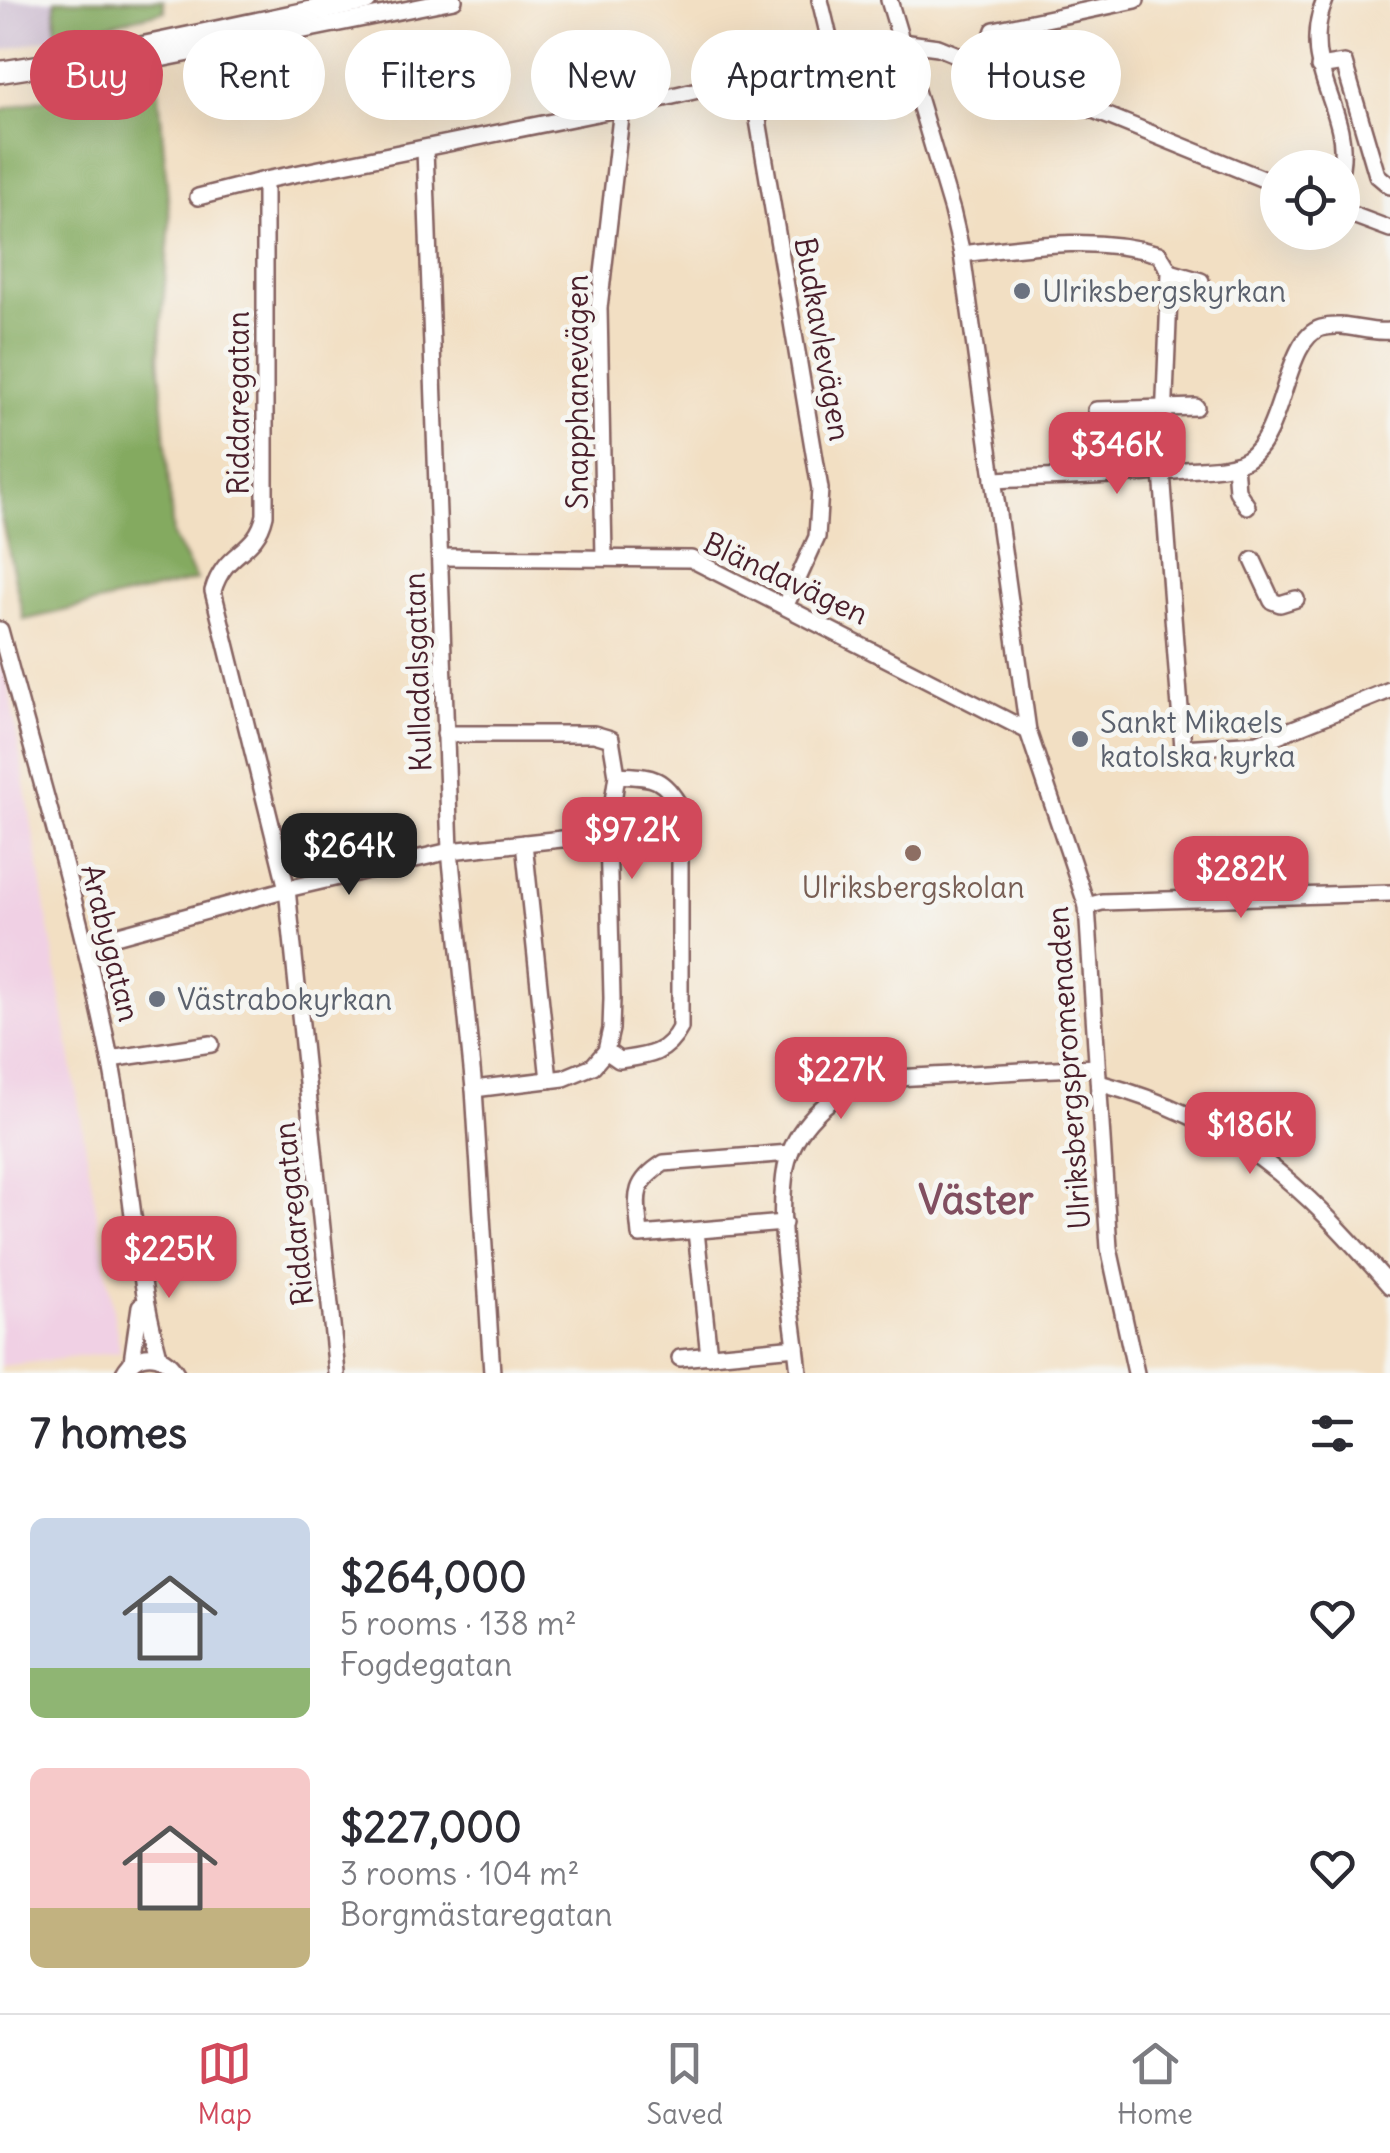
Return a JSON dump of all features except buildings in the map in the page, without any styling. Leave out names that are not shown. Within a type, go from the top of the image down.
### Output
[{"type":"main road","points":[[163,42],[366,0]]},
{"type":"main road","points":[[0,72],[30,67]]},
{"type":"main road","points":[[0,83],[30,75]]},
{"type":"street","points":[[163,58],[454,0]]},
{"type":"street","points":[[820,0],[827,30]]},
{"type":"street","name":"Ulriksbergspromenaden","points":[[888,0],[897,30]]},
{"type":"street","points":[[994,30],[1136,0]]},
{"type":"street","points":[[1324,0],[1317,20],[1316,56],[1343,150]]},
{"type":"street","points":[[1319,66],[1344,62],[1376,175],[1390,186]]},
{"type":"street","points":[[198,197],[565,120]]},
{"type":"street","name":"Snapphanevägen","points":[[604,557],[600,308],[621,120]]},
{"type":"street","name":"Budkavlevägen","points":[[758,120],[820,490],[818,538],[786,605]]},
{"type":"street","name":"Ulriksbergspromenaden","points":[[925,120],[962,254],[1028,731],[1087,906],[1109,1248],[1136,1373]]},
{"type":"street","points":[[1119,120],[1260,178]]},
{"type":"street","name":"Kulladalsgatan","points":[[426,149],[450,850],[474,1089],[492,1373]]},
{"type":"street","name":"Riddaregatan","points":[[265,180],[265,514],[261,534],[219,569],[213,590],[286,889],[337,1373]]},
{"type":"street","points":[[1360,218],[1390,230]]},
{"type":"street","points":[[962,254],[1068,241],[1103,242],[1159,254],[1170,272],[1162,472],[1183,748],[1258,743],[1390,690]]},
{"type":"street","points":[[1170,272],[1201,281]]},
{"type":"street","points":[[993,480],[1162,472],[1235,464],[1254,453],[1264,438],[1302,346],[1314,331],[1333,326],[1390,331]]},
{"type":"street","points":[[1096,410],[1196,407]]},
{"type":"street","points":[[1131,409],[1131,474]]},
{"type":"street","points":[[1235,464],[1237,491],[1246,506]]},
{"type":"street","name":"Bländavägen","points":[[441,557],[691,559],[1028,731]]},
{"type":"street","points":[[1253,560],[1272,601],[1280,604],[1296,599]]},
{"type":"street","name":"Arabygatan","points":[[0,630],[86,944],[110,1058],[141,1275],[159,1356]]},
{"type":"street","points":[[445,734],[594,734],[610,739],[617,775],[608,834],[612,998],[606,1051],[593,1066],[549,1080],[474,1089]]},
{"type":"street","points":[[606,1051],[619,1060],[657,1054],[672,1042],[680,1028],[680,807],[670,790],[655,778],[617,775]]},
{"type":"street","points":[[86,944],[286,889],[450,850],[608,834]]},
{"type":"street","points":[[524,843],[549,1080]]},
{"type":"street","points":[[1087,906],[1102,902],[1390,893]]},
{"type":"street","points":[[110,1058],[211,1044]]},
{"type":"street","points":[[799,1373],[784,1223],[790,1152],[822,1108],[867,1083],[900,1078],[1098,1075],[1242,1142],[1295,1183],[1390,1286]]},
{"type":"street","points":[[784,1223],[640,1235],[637,1198],[639,1184],[646,1174],[664,1163],[790,1152]]},
{"type":"street","points":[[696,1230],[709,1356]]},
{"type":"street","points":[[1378,1272],[1390,1259]]},
{"type":"street","name":"Arabygatan","points":[[125,1368],[139,1322],[141,1275]]},
{"type":"street","points":[[680,1358],[796,1347]]},
{"type":"street","points":[[125,1368],[146,1355],[159,1356],[176,1373]]},
{"type":"shaded area","points":[[0,0],[55,0],[56,30],[30,30],[30,44],[0,51]]},
{"type":"shaded area","points":[[0,656],[9,688],[120,1352],[0,1366]]},
{"type":"green space","points":[[55,0],[163,0],[165,11],[85,30],[56,30]]},
{"type":"green space","points":[[30,102],[30,120],[161,120],[170,222],[159,355],[173,536],[197,580],[24,620],[0,512],[0,110]]},
{"type":"place","name":"Ulriksbergskyrkan","points":[[1022,291]]},
{"type":"place","name":"Sankt Mikaels katolska kyrka","points":[[1080,739]]},
{"type":"place","name":"Ulriksbergskolan","points":[[913,853]]},
{"type":"place","name":"Västrabokyrkan","points":[[157,999]]},
{"type":"district","name":"Väster","points":[[976,1200]]}]
